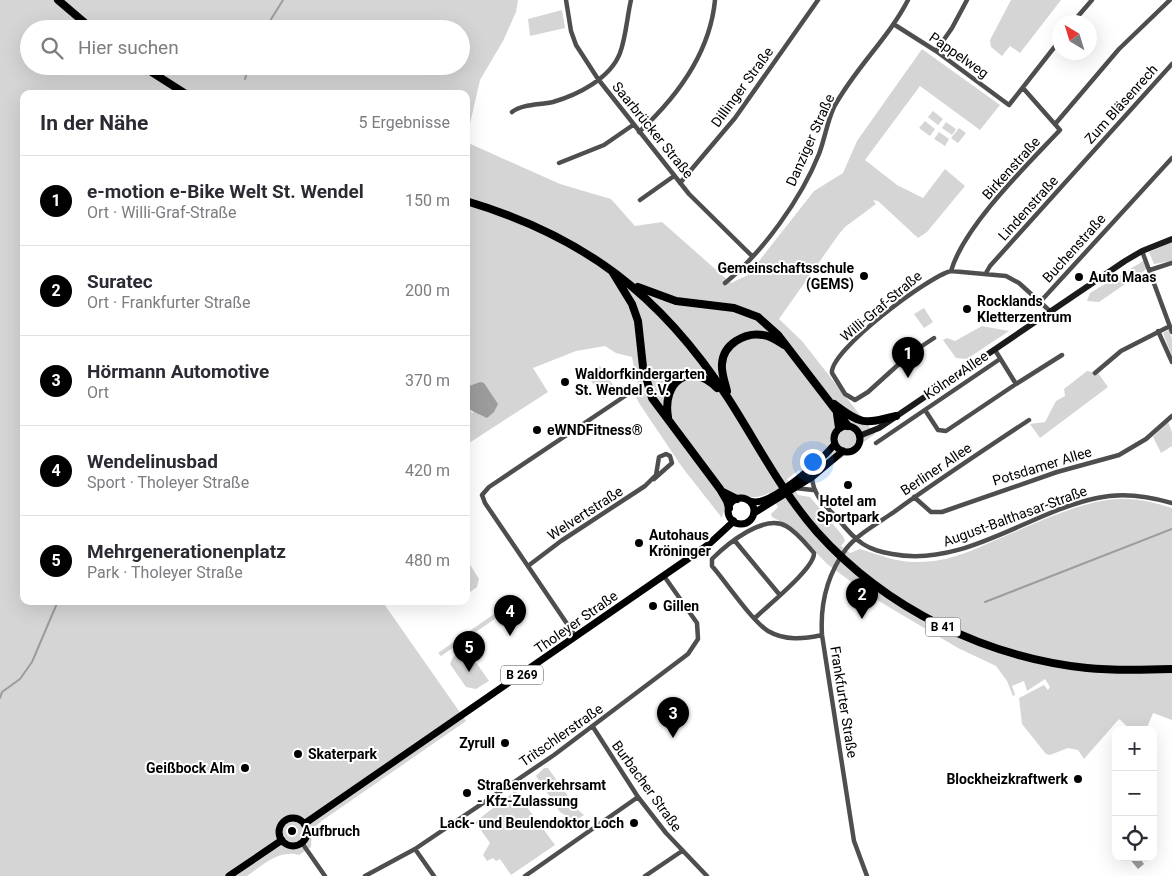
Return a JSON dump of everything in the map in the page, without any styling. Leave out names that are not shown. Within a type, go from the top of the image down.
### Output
[{"type":"highway","points":[[58,0],[81,20]]},
{"type":"highway","points":[[156,75],[180,90]]},
{"type":"highway","name":"B 41","points":[[470,202],[517,218],[568,242],[611,269],[666,317],[692,346],[730,400],[772,470],[817,532],[863,575],[919,615],[982,644],[1048,662],[1088,668],[1172,669]]},
{"type":"highway","points":[[611,269],[632,304],[638,321],[643,367],[652,398],[720,489],[729,508]]},
{"type":"highway","points":[[631,285],[676,301],[734,308],[747,312],[768,325],[848,426]]},
{"type":"highway","points":[[730,400],[722,365],[726,350],[731,344],[744,337],[763,335],[786,346]]},
{"type":"highway","points":[[669,420],[666,400],[668,392],[673,385],[686,376],[704,377],[730,400]]},
{"type":"highway","points":[[828,399],[861,422],[870,422],[896,416]]},
{"type":"highway","points":[[837,412],[839,428]]},
{"type":"highway","points":[[720,489],[737,499]]},
{"type":"main road","points":[[839,428],[848,426],[855,429],[859,436],[879,428],[1142,251],[1172,239]]},
{"type":"main road","name":"B 269","points":[[797,484],[835,444],[834,435],[839,428]]},
{"type":"main road","name":"B 269","points":[[734,521],[746,523],[754,513],[797,484],[812,477],[843,451],[854,450],[859,444],[859,436]]},
{"type":"main road","points":[[835,444],[843,451]]},
{"type":"main road","name":"B 269","points":[[737,499],[744,498],[750,502],[762,502],[773,499]]},
{"type":"main road","points":[[734,521],[730,517],[729,508],[737,499]]},
{"type":"main road","points":[[750,502],[754,513]]},
{"type":"main road","name":"Tholeyer Straße","points":[[304,824],[708,545],[734,521]]},
{"type":"main road","points":[[298,819],[304,824],[306,836],[302,843],[291,846],[282,840],[280,829],[287,820],[298,819]]},
{"type":"main road","points":[[229,876],[282,840]]},
{"type":"street","name":"Saarbrücker Straße","points":[[566,0],[573,38],[598,80],[680,183],[752,256]]},
{"type":"street","points":[[512,112],[519,108],[554,101],[574,94],[598,80],[610,70],[620,52],[631,0]]},
{"type":"street","points":[[639,132],[680,90],[710,26],[715,0]]},
{"type":"street","name":"Dillinger Straße","points":[[680,183],[735,118],[818,0]]},
{"type":"street","name":"Danziger Straße","points":[[726,283],[752,256],[795,200],[819,153],[835,106],[895,25],[908,0]]},
{"type":"street","points":[[936,51],[967,0]]},
{"type":"street","points":[[1079,15],[1092,0]]},
{"type":"street","points":[[1052,50],[1023,88],[1056,123],[1119,49],[1170,0]]},
{"type":"street","name":"Pappelweg","points":[[895,25],[936,51],[1009,105],[1023,88]]},
{"type":"street","name":"Zum Bläsenrech","points":[[1088,159],[1172,64]]},
{"type":"street","name":"Birkenstraße","points":[[951,271],[967,239],[984,216],[1060,130],[1056,123]]},
{"type":"street","points":[[559,163],[604,145],[633,125]]},
{"type":"street","name":"Buchenstraße","points":[[1040,302],[1172,158]]},
{"type":"street","name":"Lindenstraße","points":[[986,273],[990,266],[1088,159]]},
{"type":"street","points":[[640,200],[674,176]]},
{"type":"street","points":[[1142,251],[1172,332]]},
{"type":"street","points":[[1150,270],[1172,263]]},
{"type":"street","name":"Willi-Graf-Straße","points":[[934,338],[910,354],[868,392],[855,400],[845,394],[832,373],[834,363],[862,334],[922,284],[943,273],[951,271],[986,273],[1012,278],[1051,312]]},
{"type":"street","points":[[1095,373],[1121,350],[1170,326]]},
{"type":"street","points":[[1158,331],[1172,362]]},
{"type":"street","name":"Kölner Allee","points":[[995,350],[1016,384]]},
{"type":"street","name":"Kölner Allee","points":[[924,410],[938,430],[946,431],[1062,355]]},
{"type":"street","name":"Kölner Allee","points":[[876,443],[1000,359]]},
{"type":"street","points":[[576,637],[482,499],[484,491],[628,394]]},
{"type":"street","name":"Potsdamer Allee","points":[[914,497],[932,512],[942,512],[1057,472],[1119,455],[1146,439],[1172,416]]},
{"type":"street","name":"Berliner Allee","points":[[856,539],[914,497],[1029,420]]},
{"type":"street","name":"Welvertstraße","points":[[528,566],[654,479],[672,463],[670,456],[666,454],[659,456],[654,479]]},
{"type":"street","points":[[797,484],[813,490],[812,477]]},
{"type":"street","name":"August-Balthasar-Straße","points":[[813,490],[856,539],[878,551],[915,557],[930,556],[968,546],[1069,506],[1098,497],[1123,495],[1152,497],[1172,503]]},
{"type":"street","points":[[755,618],[812,564],[814,553],[790,529],[775,522],[759,524],[716,555],[711,562],[755,618],[769,632],[793,639],[822,635]]},
{"type":"street","name":"Frankfurter Straße","points":[[856,539],[846,549],[835,566],[826,586],[822,606],[822,635],[854,841],[867,876]]},
{"type":"street","points":[[735,541],[779,594]]},
{"type":"street","name":"Tritschlerstraße","points":[[365,876],[416,850],[593,728],[688,654],[695,646],[699,632],[697,623],[664,576]]},
{"type":"street","name":"Burbacher Straße","points":[[593,728],[638,797],[682,851],[707,876]]},
{"type":"street","points":[[525,876],[638,797]]},
{"type":"street","points":[[302,843],[325,876]]},
{"type":"street","points":[[416,850],[434,876]]},
{"type":"street","points":[[645,876],[682,851]]},
{"type":"shaded area","points":[[0,0],[518,0],[516,12],[503,41],[480,80],[470,124],[470,90],[20,90],[20,605],[385,605],[466,721],[323,820],[312,829],[311,847],[299,855],[285,854],[278,856],[247,876],[0,876]]},
{"type":"shaded area","points":[[1011,0],[1061,0],[1020,53],[1010,46],[1002,56],[991,47],[990,40]]},
{"type":"shaded area","points":[[562,10],[565,28],[530,36],[528,19]]},
{"type":"shaded area","points":[[922,49],[1000,105],[980,130],[920,86],[865,160],[897,185],[923,198],[945,169],[965,186],[927,232],[918,238],[878,201],[873,200],[876,204],[845,227],[839,234],[779,319],[802,341],[875,434],[808,482],[799,470],[787,479],[798,495],[810,497],[843,536],[845,541],[841,546],[850,553],[860,549],[889,558],[911,562],[928,562],[955,556],[1070,509],[1087,504],[1132,499],[1172,508],[1172,720],[1153,713],[1148,726],[1127,726],[1119,719],[1084,759],[1078,750],[1068,748],[1050,755],[1046,754],[1022,724],[1019,698],[1044,685],[1048,690],[1050,687],[1045,679],[1027,691],[1024,681],[1012,686],[1015,695],[1013,696],[1007,681],[996,666],[958,648],[872,597],[827,564],[793,528],[772,517],[771,514],[778,507],[769,493],[753,497],[734,497],[725,507],[722,518],[682,467],[639,403],[635,395],[638,385],[632,357],[616,353],[605,346],[576,351],[533,368],[548,392],[470,442],[470,411],[473,413],[480,382],[470,386],[470,144],[560,184],[611,199],[635,226],[662,222],[731,283],[748,275],[814,191],[843,173],[857,141]]},
{"type":"shaded area","points":[[933,111],[943,119],[938,125],[928,117]]},
{"type":"shaded area","points":[[925,121],[935,129],[930,136],[919,128]]},
{"type":"shaded area","points":[[946,122],[956,129],[952,135],[942,128]]},
{"type":"shaded area","points":[[959,128],[966,133],[958,143],[951,138]]},
{"type":"shaded area","points":[[939,132],[949,139],[945,146],[934,139]]},
{"type":"shaded area","points":[[1172,242],[1172,261],[1154,264],[1149,252]]},
{"type":"shaded area","points":[[1145,260],[1148,266],[1144,271],[1099,302],[1087,301],[1090,293]]},
{"type":"shaded area","points":[[924,308],[933,322],[924,328],[914,314]]},
{"type":"shaded area","points":[[982,326],[1009,331],[967,359],[956,358],[943,340],[947,338],[955,341]]},
{"type":"shaded area","points":[[1169,330],[1172,339],[1172,356],[1163,333]]},
{"type":"shaded area","points":[[600,366],[616,389],[603,398],[587,375]]},
{"type":"shaded area","points":[[1087,371],[1098,373],[1108,387],[1040,438],[1030,424],[1045,422],[1056,401],[1065,396],[1064,389]]},
{"type":"shaded area","points":[[480,382],[484,383],[498,404],[494,412],[487,418],[470,410],[470,386]]},
{"type":"shaded area","points":[[1168,422],[1172,432],[1172,446],[1161,453],[1153,437]]},
{"type":"shaded area","points":[[470,564],[479,579],[477,587],[470,592]]},
{"type":"shaded area","points":[[508,601],[512,607],[441,656],[438,653],[507,605]]},
{"type":"shaded area","points":[[466,648],[489,681],[476,689],[466,687],[450,664],[453,657]]},
{"type":"shaded area","points":[[544,768],[548,768],[577,809],[584,815],[575,821],[560,812],[536,776]]},
{"type":"shaded area","points":[[515,791],[555,845],[511,875],[500,859],[496,861],[493,858],[487,861],[483,855],[490,843],[475,822]]},
{"type":"shaded area","points":[[1131,861],[1142,861],[1144,864],[1138,869]]},
{"type":"waterway","points":[[271,20],[283,0]]},
{"type":"waterway","points":[[245,79],[246,75]]},
{"type":"waterway","points":[[985,602],[1172,529]]},
{"type":"waterway","points":[[0,698],[2,692],[20,679],[32,662],[56,605]]},
{"type":"place","name":"Gemeinschaftsschule (GEMS)","points":[[864,276]]},
{"type":"place","name":"Auto Maas","points":[[1079,277]]},
{"type":"place","name":"Rocklands Kletterzentrum","points":[[967,309]]},
{"type":"place","name":"e-motion e-Bike Welt St. Wendel","points":[[908,378]]},
{"type":"place","name":"Waldorfkindergarten St. Wendel e.V.","points":[[565,382]]},
{"type":"place","name":"eWNDFitness®","points":[[537,430]]},
{"type":"place","name":"Hotel am Sportpark","points":[[848,485]]},
{"type":"place","name":"Autohaus Kröninger","points":[[639,543]]},
{"type":"place","name":"Gillen","points":[[653,606]]},
{"type":"place","name":"Suratec","points":[[862,619]]},
{"type":"place","name":"Wendelinusbad","points":[[510,636]]},
{"type":"place","name":"Mehrgenerationenplatz","points":[[469,672]]},
{"type":"place","name":"Hörmann Automotive","points":[[673,738]]},
{"type":"place","name":"Zyrull","points":[[505,743]]},
{"type":"place","name":"Skaterpark","points":[[298,754]]},
{"type":"place","name":"Geißbock Alm","points":[[245,768]]},
{"type":"place","name":"Blockheizkraftwerk","points":[[1078,779]]},
{"type":"place","name":"Straßenverkehrsamt - Kfz-Zulassung","points":[[467,793]]},
{"type":"place","name":"Lack- und Beulendoktor Loch","points":[[634,823]]},
{"type":"place","name":"Aufbruch","points":[[292,831]]}]
